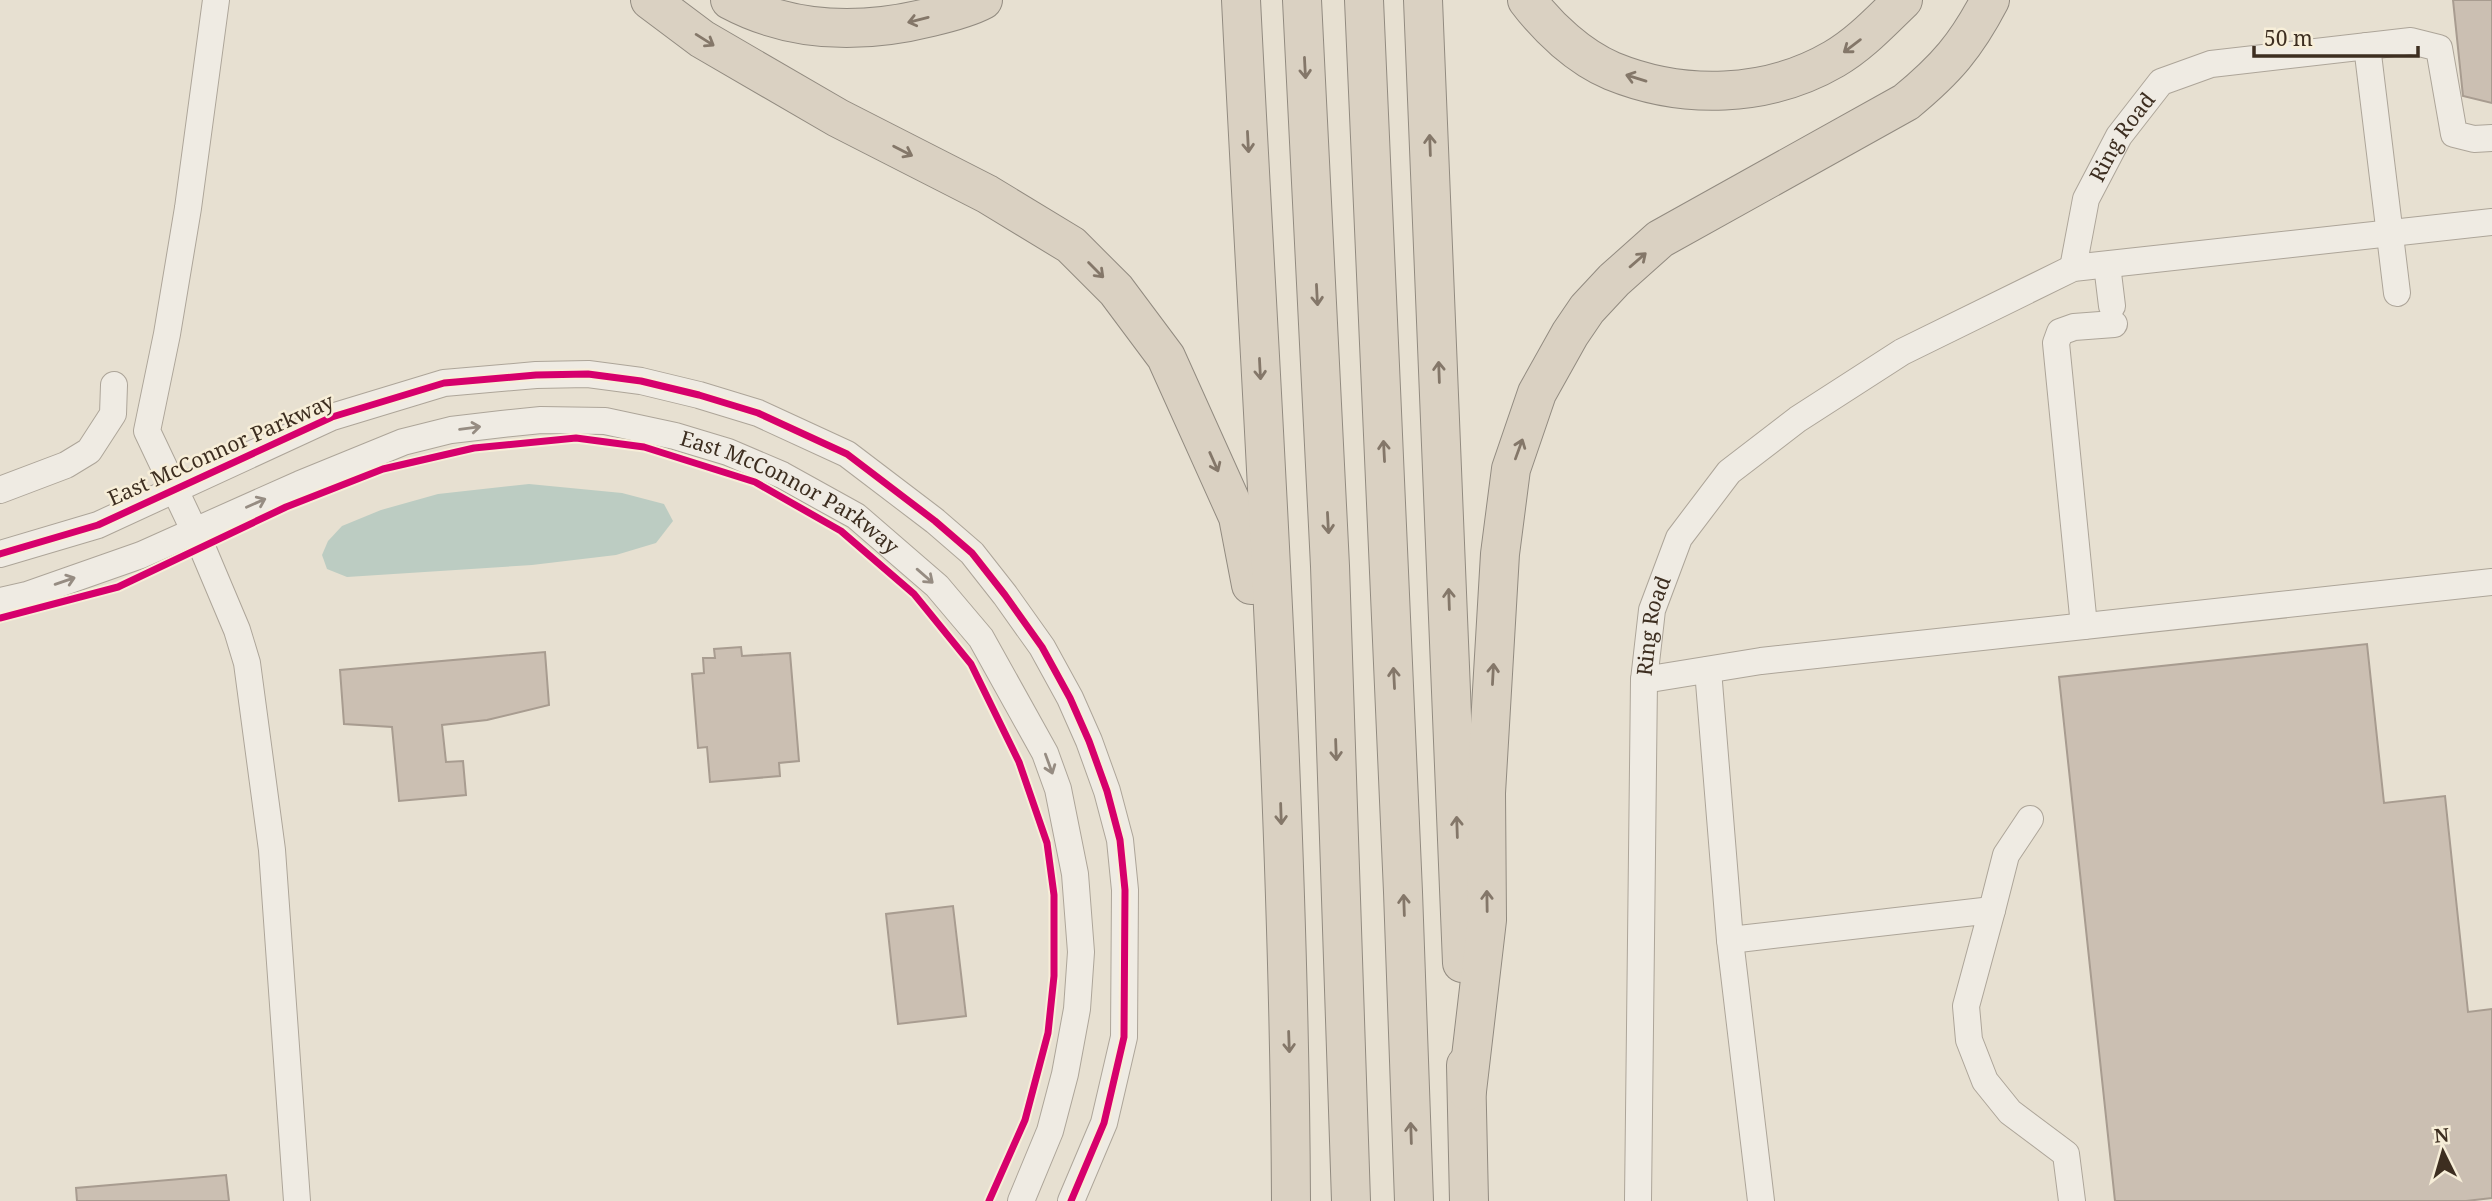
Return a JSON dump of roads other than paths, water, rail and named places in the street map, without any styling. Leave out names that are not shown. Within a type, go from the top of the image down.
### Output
[{"type":"highway","points":[[650,0],[702,39],[838,118],[987,194],[1071,245],[1116,290],[1166,357],[1238,517],[1278,722]]},
{"type":"highway","points":[[730,0],[790,23],[849,30],[902,24],[983,0]]},
{"type":"highway","points":[[1241,0],[1278,722],[1291,1201]]},
{"type":"highway","points":[[1302,0],[1330,566],[1351,1201]]},
{"type":"highway","points":[[1364,0],[1404,892],[1414,1201]]},
{"type":"highway","points":[[1423,0],[1467,1091],[1469,1201]]},
{"type":"highway","points":[[1527,0],[1569,43],[1612,71],[1665,88],[1720,92],[1777,84],[1832,60],[1868,34],[1903,0]]},
{"type":"highway","points":[[1467,1091],[1487,920],[1486,793],[1500,554],[1511,469],[1537,393],[1587,309],[1614,280],[1660,239],[1906,102],[1940,73],[1961,49],[1990,0]]},
{"type":"street","points":[[216,0],[188,208],[167,334],[147,431],[176,489],[237,629],[247,663],[272,850],[297,1201]]},
{"type":"street","name":"Ring Road","points":[[2073,268],[2086,199],[2119,136],[2161,82],[2211,64],[2411,41],[2438,48],[2454,134],[2474,139],[2492,138]]},
{"type":"street","points":[[2367,46],[2397,293]]},
{"type":"street","name":"Ring Road","points":[[1638,1201],[1644,680],[1651,610],[1679,538],[1729,472],[1798,419],[1902,352],[2073,268],[2492,222]]},
{"type":"street","points":[[2084,626],[2056,344],[2060,332],[2113,315],[2107,265]]},
{"type":"street","name":"East McConnor Parkway","points":[[0,554],[98,525],[332,417],[444,383],[509,376],[588,374],[641,381],[758,413],[847,454],[935,521],[972,553],[1005,595],[1042,647],[1090,741],[1107,791],[1119,840],[1125,890],[1124,1037],[1104,1123],[1070,1201]]},
{"type":"street","points":[[0,490],[66,465],[89,451],[113,414],[114,385]]},
{"type":"street","name":"East McConnor Parkway","points":[[0,601],[27,595],[141,555],[300,484],[404,442],[451,430],[541,420],[605,421],[675,436],[727,452],[782,475],[856,516],[937,586],[981,638],[1045,753],[1058,789],[1075,874],[1081,952],[1077,1009],[1065,1074],[1050,1131],[1021,1201]]},
{"type":"street","points":[[1644,680],[1761,661],[2492,582]]},
{"type":"street","points":[[1708,670],[1730,940],[1761,1201]]},
{"type":"street","points":[[2029,819],[2006,855],[1966,1006],[1969,1040],[1985,1081],[2010,1112],[2066,1154],[2072,1201]]},
{"type":"street","points":[[1730,940],[1992,910]]}]
